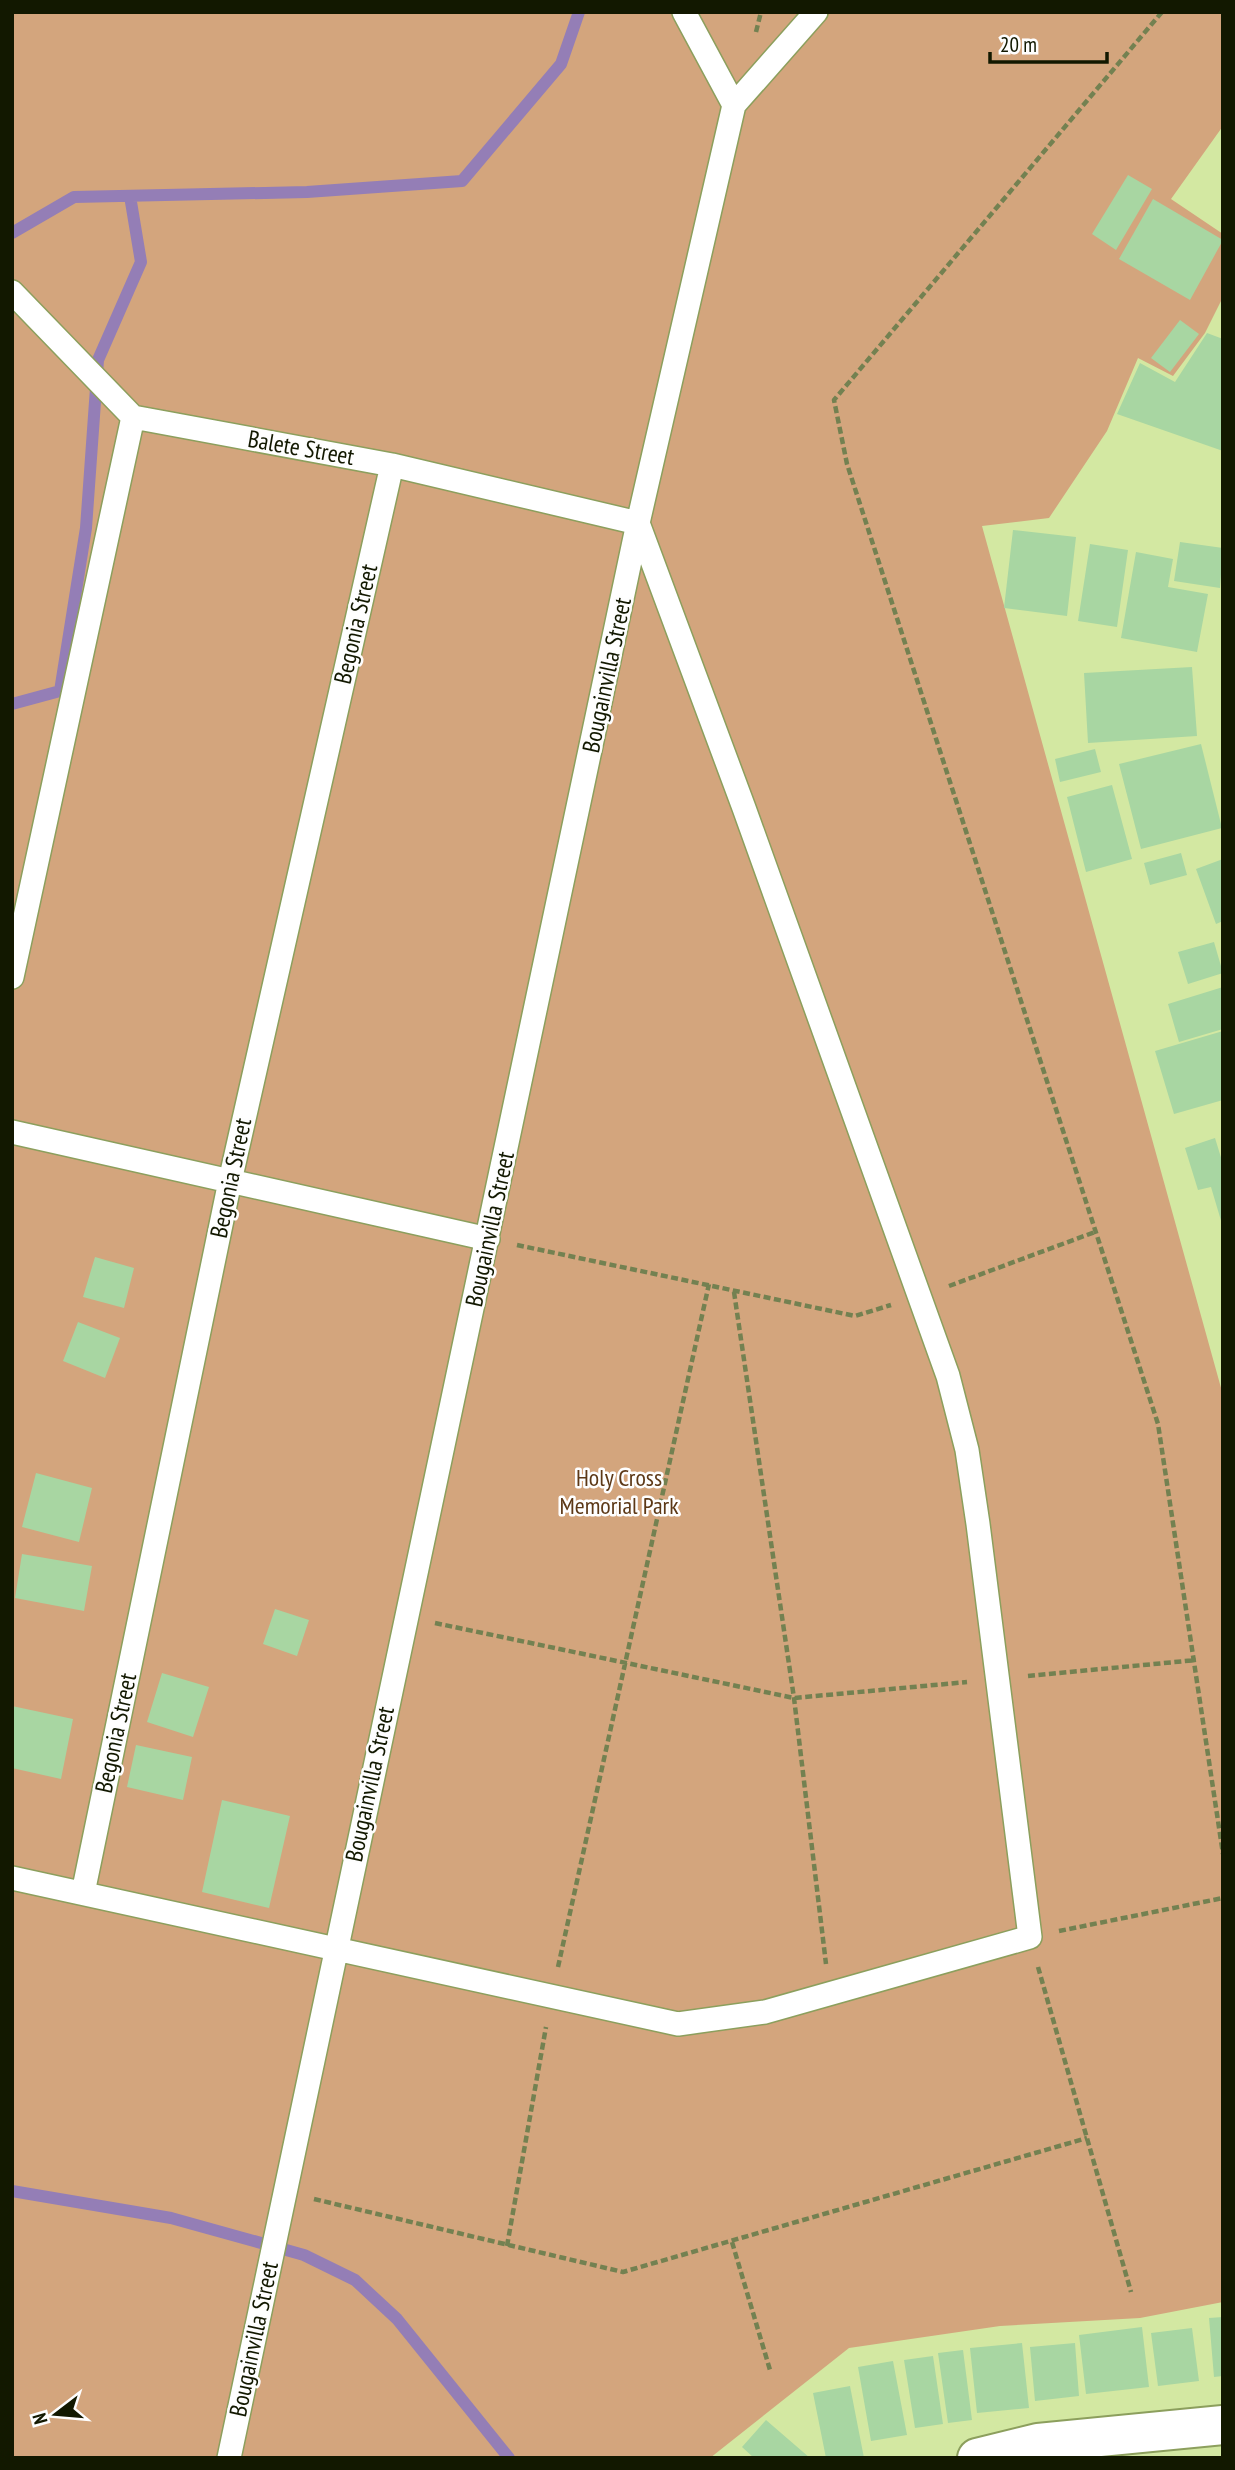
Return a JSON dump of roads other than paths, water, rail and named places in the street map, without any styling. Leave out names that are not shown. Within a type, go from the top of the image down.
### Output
[{"type":"street","points":[[976,2458],[1038,2443],[1223,2425]]},
{"type":"lane","points":[[684,12],[734,104],[816,12]]},
{"type":"lane","name":"Bougainvilla Street","points":[[229,2458],[334,1949],[488,1239],[638,523],[734,104]]},
{"type":"lane","points":[[12,292],[133,417],[12,977]]},
{"type":"lane","name":"Balete Street","points":[[133,417],[392,465],[638,523]]},
{"type":"lane","name":"Begonia Street","points":[[83,1893],[230,1181],[392,465]]},
{"type":"lane","points":[[12,1878],[678,2024],[765,2012],[1030,1937],[967,1450],[947,1376],[638,523]]},
{"type":"lane","points":[[12,1132],[488,1239]]},
{"type":"waterway","points":[[12,233],[74,197],[307,192],[462,181],[561,64],[579,12]]},
{"type":"waterway","points":[[12,704],[60,691],[86,528],[98,360],[141,262],[130,196]]},
{"type":"waterway","points":[[12,2191],[171,2218],[304,2255],[355,2280],[397,2319],[509,2458]]},
{"type":"park label","name":"Holy Cross Memorial Park","points":[[619,1492]]}]
